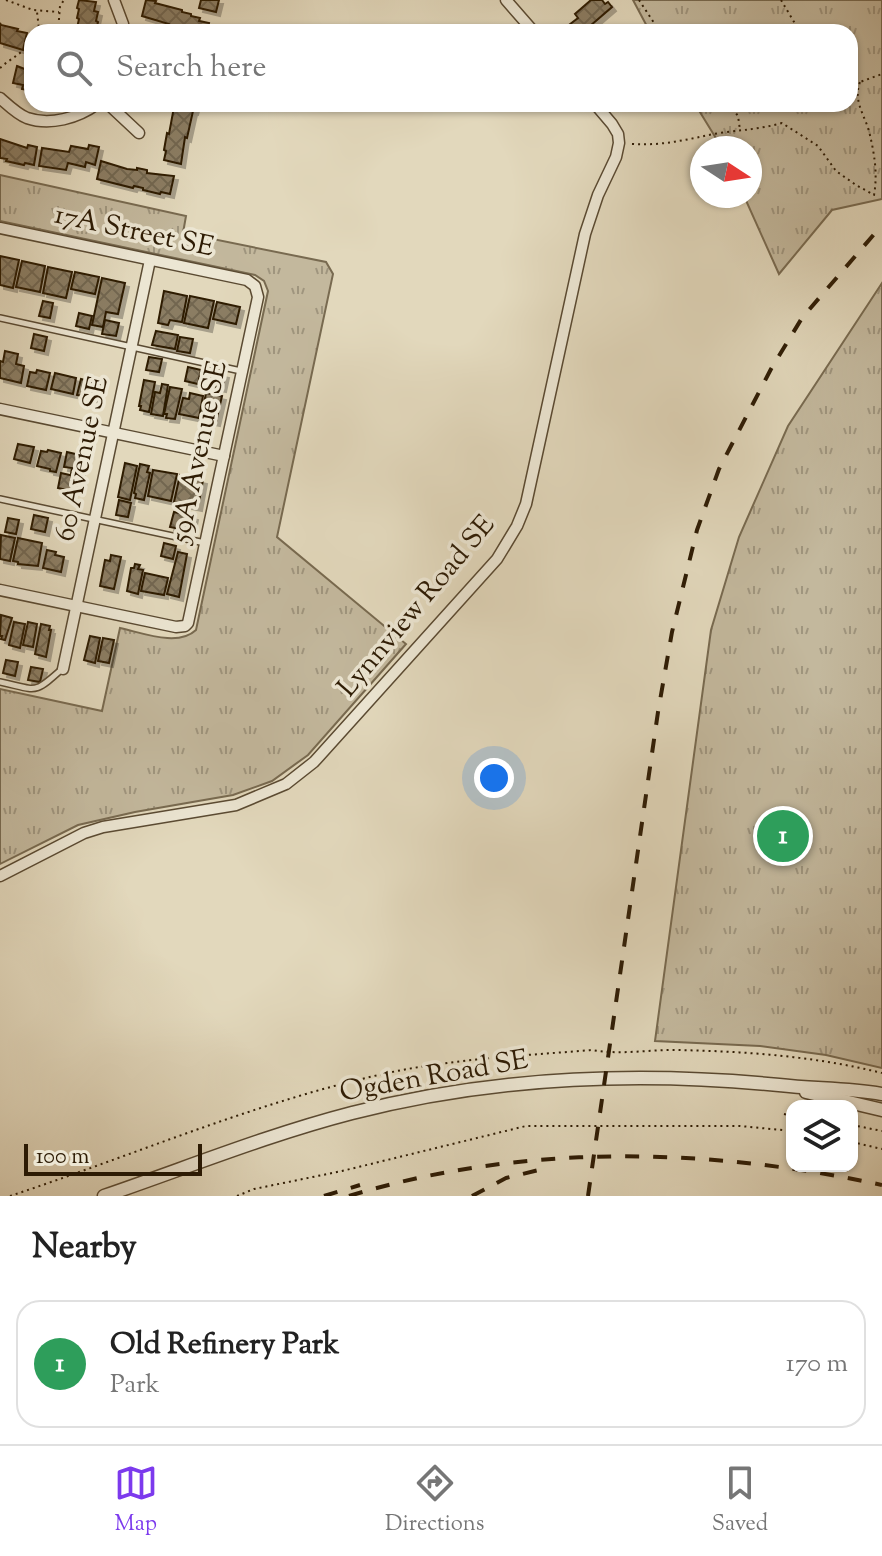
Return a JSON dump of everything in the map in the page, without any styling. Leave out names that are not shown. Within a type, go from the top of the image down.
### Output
[{"type":"street","points":[[114,0],[123,24]]},
{"type":"street","points":[[506,0],[527,24]]},
{"type":"street","points":[[0,98],[28,118],[63,120],[87,112]]},
{"type":"street","points":[[117,112],[139,133]]},
{"type":"street","points":[[602,112],[618,134],[619,143]]},
{"type":"street","name":"Lynnview Road SE","points":[[0,876],[84,833],[103,827],[236,805],[286,784],[314,762],[497,559],[526,504],[585,234],[619,143]]},
{"type":"street","name":"17A Street SE","points":[[0,228],[247,280],[255,286]]},
{"type":"street","name":"60 Avenue SE","points":[[63,669],[150,260]]},
{"type":"street","name":"59A Avenue SE","points":[[77,606],[176,627],[185,626],[190,617],[258,297],[255,286]]},
{"type":"street","points":[[0,409],[224,456]]},
{"type":"street","points":[[0,590],[77,606]]},
{"type":"street","name":"Ogden Road SE","points":[[104,1196],[287,1132],[353,1113],[437,1095],[523,1083],[628,1077],[843,1088],[882,1094]]},
{"type":"street","name":"Ogden Road SE","points":[[784,1086],[882,1110]]},
{"type":"lane","points":[[0,318],[242,372]]},
{"type":"lane","points":[[0,499],[205,543]]},
{"type":"lane","points":[[0,682],[34,689],[44,686],[63,669]]},
{"type":"path","points":[[6,0],[37,11],[59,12]]},
{"type":"path","points":[[58,24],[64,0]]},
{"type":"path","points":[[639,0],[655,24]]},
{"type":"path","points":[[781,0],[795,24]]},
{"type":"path","points":[[37,11],[38,24]]},
{"type":"path","points":[[0,68],[24,51]]},
{"type":"path","points":[[858,88],[860,82],[882,74]]},
{"type":"path","points":[[619,143],[654,146],[782,123],[818,146],[836,171],[874,195],[877,178],[868,130],[858,99]]},
{"type":"path","points":[[735,112],[740,131]]},
{"type":"path","points":[[237,1196],[254,1189],[526,1126],[740,1126],[786,1130]]},
{"type":"path","points":[[858,1126],[882,1131]]},
{"type":"path","points":[[858,1143],[882,1149]]},
{"type":"green space","points":[[633,0],[882,0],[882,199],[832,210],[779,274],[749,208],[762,208],[762,136],[715,136],[700,112],[858,112],[858,24],[646,24]]},
{"type":"green space","points":[[0,175],[186,216],[183,233],[326,262],[333,274],[277,537],[406,644],[308,755],[272,781],[233,795],[78,825],[0,864],[0,689],[102,711],[120,628],[170,638],[180,638],[196,630],[268,291],[264,281],[255,275],[0,221]]},
{"type":"green space","points":[[882,283],[882,1068],[826,1055],[760,1046],[655,1041],[711,630],[739,537],[788,426]]},
{"type":"building","points":[[79,0],[96,2],[94,11],[98,12],[98,24],[78,24]]},
{"type":"building","points":[[146,0],[156,1],[209,23],[169,24],[142,16]]},
{"type":"building","points":[[201,0],[219,0],[216,12],[199,8]]},
{"type":"building","points":[[591,0],[608,2],[612,7],[592,24],[570,24],[578,18],[575,14]]},
{"type":"building","points":[[0,23],[24,32],[23,50],[0,43]]},
{"type":"building","points":[[17,66],[24,69],[24,89],[23,85],[13,83]]},
{"type":"building","points":[[173,112],[193,112],[181,164],[164,160]]},
{"type":"building","points":[[0,139],[27,148],[28,145],[37,147],[34,165],[0,158]]},
{"type":"building","points":[[89,145],[99,147],[95,165],[86,162],[85,167],[68,163],[66,170],[39,166],[42,148],[69,152],[71,146],[88,149]]},
{"type":"building","points":[[101,161],[127,169],[137,168],[147,170],[147,173],[174,176],[170,194],[97,179]]},
{"type":"building","points":[[0,256],[19,260],[13,288],[0,285]]},
{"type":"building","points":[[22,261],[45,266],[40,292],[16,287]]},
{"type":"building","points":[[48,267],[72,272],[66,298],[43,293]]},
{"type":"building","points":[[75,272],[99,277],[95,294],[71,289]]},
{"type":"building","points":[[102,278],[125,283],[118,314],[106,312],[103,327],[92,325]]},
{"type":"building","points":[[164,291],[187,296],[182,322],[170,320],[168,325],[158,323]]},
{"type":"building","points":[[190,296],[214,301],[208,328],[184,323]]},
{"type":"building","points":[[43,301],[53,303],[50,318],[39,316]]},
{"type":"building","points":[[217,302],[240,307],[236,324],[213,319]]},
{"type":"building","points":[[79,313],[92,316],[89,329],[76,326]]},
{"type":"building","points":[[105,320],[119,323],[116,336],[102,334]]},
{"type":"building","points":[[156,331],[178,335],[175,349],[152,345]]},
{"type":"building","points":[[34,334],[47,337],[44,351],[31,348]]},
{"type":"building","points":[[180,337],[193,339],[190,353],[177,351]]},
{"type":"building","points":[[5,351],[18,354],[16,364],[24,366],[21,383],[0,378],[0,361],[3,362]]},
{"type":"building","points":[[149,357],[162,359],[159,372],[146,370]]},
{"type":"building","points":[[188,367],[201,370],[198,384],[185,381]]},
{"type":"building","points":[[37,370],[50,373],[46,390],[27,386],[30,372],[36,373]]},
{"type":"building","points":[[211,371],[225,374],[222,388],[208,385]]},
{"type":"building","points":[[55,373],[76,378],[73,394],[51,389]]},
{"type":"building","points":[[81,379],[101,384],[98,399],[77,395]]},
{"type":"building","points":[[144,380],[155,382],[149,412],[140,410],[139,406]]},
{"type":"building","points":[[162,384],[168,385],[163,416],[151,414],[155,392],[160,393]]},
{"type":"building","points":[[170,387],[182,389],[175,419],[166,418],[167,414],[164,414]]},
{"type":"building","points":[[190,393],[203,396],[199,418],[179,414],[183,398],[189,399]]},
{"type":"building","points":[[206,393],[222,396],[216,422],[201,419]]},
{"type":"building","points":[[18,444],[34,447],[30,463],[14,459]]},
{"type":"building","points":[[41,451],[61,453],[56,472],[37,466]]},
{"type":"building","points":[[67,452],[84,456],[80,476],[71,474],[72,468],[64,467]]},
{"type":"building","points":[[125,463],[137,466],[130,500],[118,497]]},
{"type":"building","points":[[140,464],[149,466],[147,472],[150,473],[144,500],[135,498],[134,493]]},
{"type":"building","points":[[153,470],[177,474],[171,501],[148,496]]},
{"type":"building","points":[[61,473],[74,476],[71,491],[58,488]]},
{"type":"building","points":[[180,475],[203,480],[198,507],[174,502]]},
{"type":"building","points":[[119,500],[131,503],[128,517],[116,515]]},
{"type":"building","points":[[174,512],[194,516],[191,531],[170,527]]},
{"type":"building","points":[[34,515],[48,518],[45,532],[31,529]]},
{"type":"building","points":[[8,518],[19,520],[16,534],[5,532]]},
{"type":"building","points":[[1,535],[15,538],[10,561],[0,559]]},
{"type":"building","points":[[18,538],[42,543],[38,566],[13,561]]},
{"type":"building","points":[[164,543],[176,546],[173,559],[161,556]]},
{"type":"building","points":[[47,550],[64,557],[61,572],[43,568]]},
{"type":"building","points":[[178,552],[187,554],[179,597],[167,594]]},
{"type":"building","points":[[111,555],[121,557],[114,589],[100,586],[105,560],[110,561]]},
{"type":"building","points":[[135,564],[143,570],[138,594],[127,591],[131,568]]},
{"type":"building","points":[[145,573],[168,578],[164,595],[141,591]]},
{"type":"building","points":[[1,615],[12,618],[5,640],[0,636]]},
{"type":"building","points":[[14,622],[25,624],[20,648],[9,645]]},
{"type":"building","points":[[28,622],[37,624],[33,647],[23,645]]},
{"type":"building","points":[[41,624],[50,626],[51,630],[46,657],[35,654]]},
{"type":"building","points":[[90,636],[100,638],[95,663],[84,660]]},
{"type":"building","points":[[103,638],[114,640],[109,663],[98,661]]},
{"type":"building","points":[[6,660],[18,662],[15,676],[3,673]]},
{"type":"building","points":[[31,667],[43,669],[40,682],[28,680]]},
{"type":"railway","points":[[588,1196],[658,712],[672,632],[697,530],[719,469],[771,369],[802,318],[882,225]]},
{"type":"railway","points":[[349,1196],[415,1179],[481,1167],[548,1159],[615,1156],[749,1163],[882,1185]]},
{"type":"railway","points":[[472,1196],[506,1178],[547,1168]]},
{"type":"railway","points":[[324,1196],[360,1185]]},
{"type":"place","name":"Old Refinery Park","points":[[783,836]]}]
